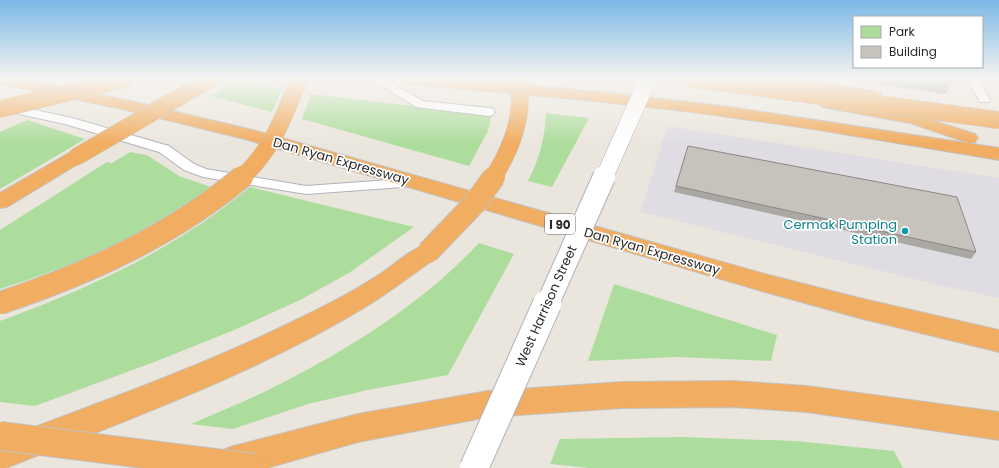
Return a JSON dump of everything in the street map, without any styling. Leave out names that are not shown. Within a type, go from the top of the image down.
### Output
[{"type":"highway","points":[[0,108],[31,101]]},
{"type":"highway","points":[[0,119],[43,101]]},
{"type":"highway","name":"Dan Ryan Expressway","points":[[107,101],[251,135],[765,283],[860,308],[999,341]]},
{"type":"highway","points":[[0,202],[172,101]]},
{"type":"highway","points":[[0,303],[84,272],[134,248],[196,211],[235,183],[262,157],[270,144],[290,101]]},
{"type":"highway","points":[[0,454],[158,394],[288,336],[344,307],[382,284],[428,252],[453,229],[476,204],[492,181],[505,158],[520,112],[519,101]]},
{"type":"highway","points":[[636,101],[804,122],[999,154]]},
{"type":"highway","points":[[809,101],[913,119],[999,148]]},
{"type":"highway","points":[[856,101],[999,120]]},
{"type":"highway","points":[[900,101],[999,120]]},
{"type":"highway","points":[[214,468],[246,457],[358,428],[488,404],[571,398],[678,393],[733,394],[814,400],[999,426]]},
{"type":"highway","points":[[0,436],[255,468]]},
{"type":"main road","name":"West Harrison Street","points":[[474,468],[638,101]]},
{"type":"lane","points":[[415,101],[420,104],[489,112]]},
{"type":"lane","points":[[0,108],[68,121],[164,149],[189,167],[204,173],[306,190],[417,182]]},
{"type":"shaded area","name":"Cermak Pumping Station","points":[[668,126],[999,178],[999,298],[943,286],[640,212]]},
{"type":"green space","points":[[229,101],[277,101],[272,112]]},
{"type":"green space","points":[[309,101],[369,101],[446,110],[450,104],[493,107],[488,131],[469,166],[302,119]]},
{"type":"green space","points":[[546,113],[589,118],[552,187],[528,181],[541,148]]},
{"type":"green space","points":[[27,120],[85,139],[0,189],[0,132]]},
{"type":"green space","points":[[130,152],[147,155],[179,176],[211,187],[160,220],[106,249],[67,266],[0,289],[0,230],[107,162],[112,163]]},
{"type":"green space","points":[[250,187],[414,227],[349,273],[300,300],[239,328],[157,361],[35,406],[0,402],[0,321],[67,295],[131,265],[192,230]]},
{"type":"green space","points":[[479,243],[514,254],[448,375],[368,390],[308,404],[233,429],[191,424],[266,391],[352,344],[406,307],[432,287]]},
{"type":"green space","points":[[614,284],[777,335],[771,361],[677,357],[588,361]]},
{"type":"green space","points":[[681,437],[796,441],[894,451],[903,468],[589,468],[550,464],[560,439]]},
{"type":"building","name":"Cermak Pumping Station","points":[[688,146],[957,197],[976,252],[676,186]]},
{"type":"place","name":"Cermak Pumping Station","points":[[905,231]]}]
